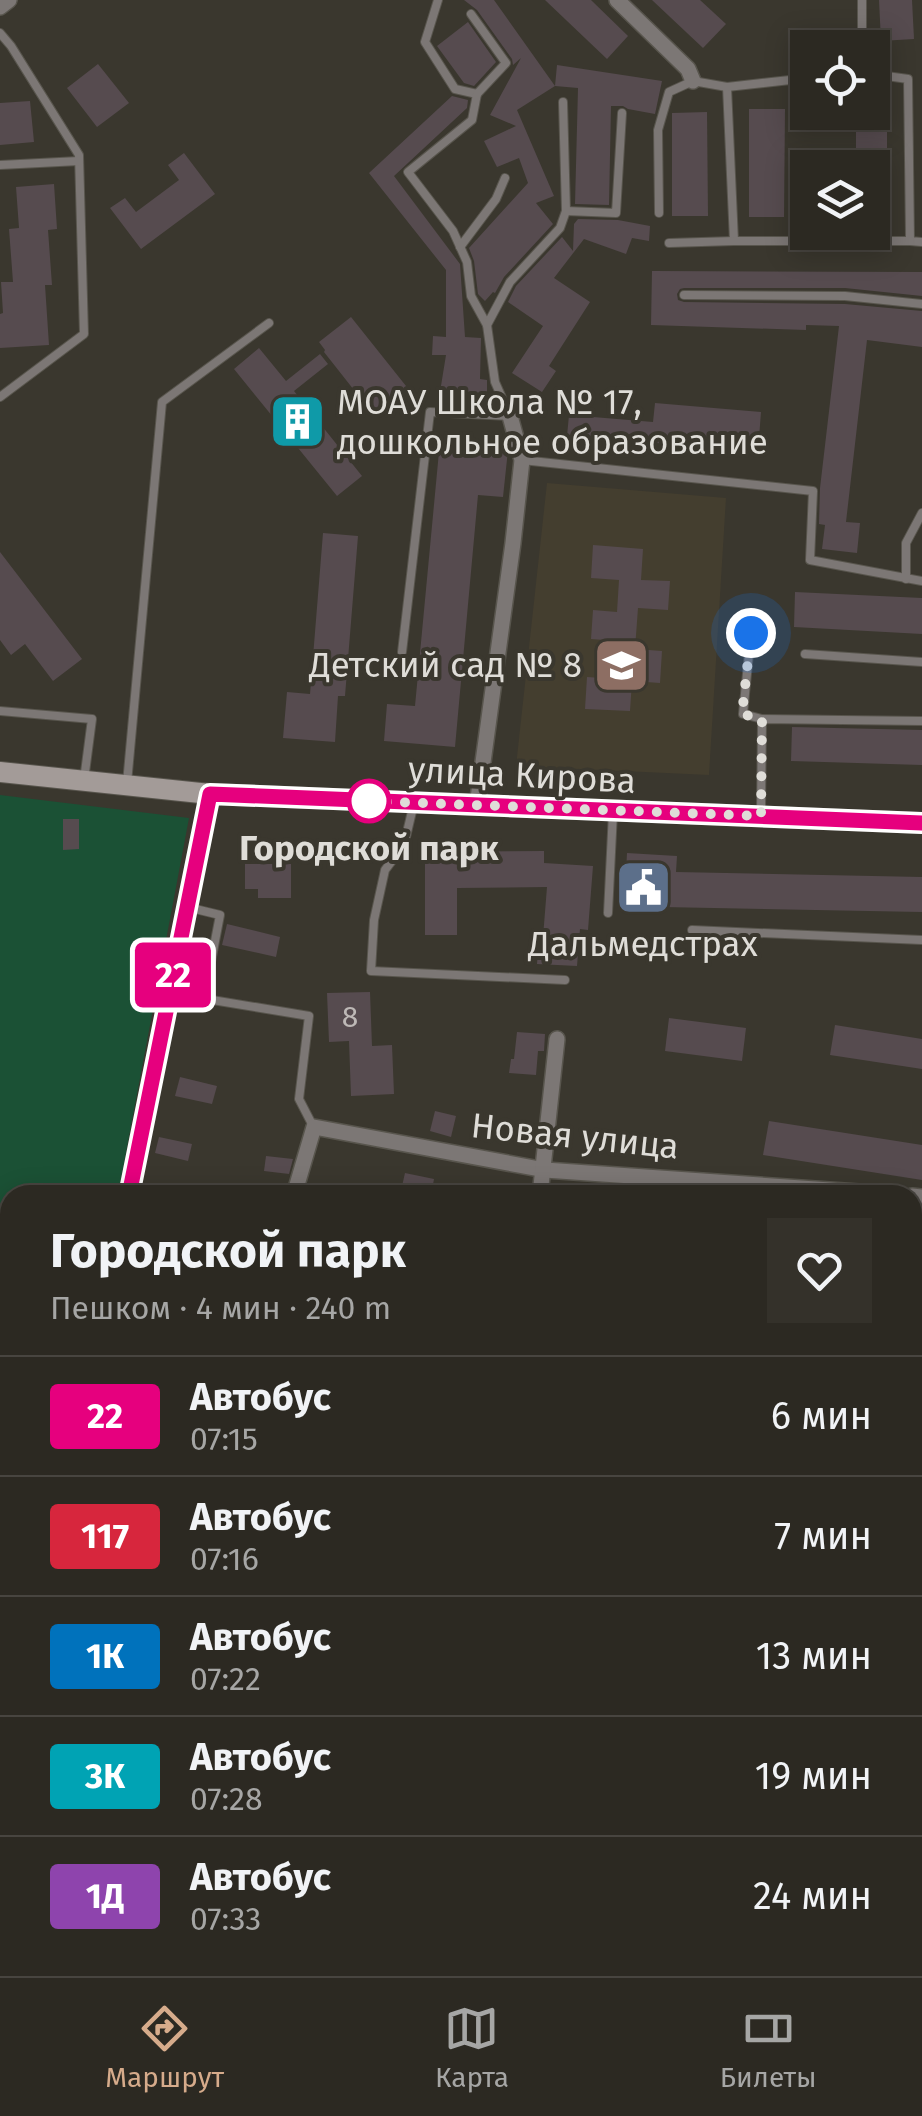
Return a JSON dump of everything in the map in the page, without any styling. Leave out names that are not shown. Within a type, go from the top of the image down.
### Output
[{"type":"main road","name":"улица Кирова","points":[[0,772],[210,794],[922,823]]},
{"type":"street","points":[[0,7],[10,0]]},
{"type":"street","points":[[617,0],[688,69],[694,81]]},
{"type":"street","points":[[477,806],[522,460],[510,416]]},
{"type":"street","points":[[131,1185],[210,794]]},
{"type":"street","points":[[542,1185],[557,1039]]},
{"type":"street","points":[[297,1185],[314,1128]]},
{"type":"street","name":"Новая улица","points":[[314,1128],[545,1170],[759,1185]]},
{"type":"lane","points":[[438,0],[425,42],[455,88],[477,94]]},
{"type":"lane","points":[[862,0],[862,30]]},
{"type":"lane","points":[[402,652],[430,412],[510,416],[495,382],[487,325],[470,296],[467,262],[453,232],[408,172],[472,120],[477,94],[506,63],[471,14]]},
{"type":"lane","points":[[0,33],[79,155],[84,334],[0,397]]},
{"type":"lane","points":[[890,76],[908,79],[910,241]]},
{"type":"lane","points":[[659,213],[658,130],[669,92],[694,81],[728,87],[790,80]]},
{"type":"lane","points":[[728,87],[734,241]]},
{"type":"lane","points":[[487,325],[510,282],[560,228],[566,211],[563,102]]},
{"type":"lane","points":[[910,111],[922,111]]},
{"type":"lane","points":[[566,211],[616,214],[622,114]]},
{"type":"lane","points":[[0,165],[79,161]]},
{"type":"lane","points":[[460,246],[496,199],[505,178]]},
{"type":"lane","points":[[669,244],[922,242]]},
{"type":"lane","points":[[684,295],[845,296],[922,304]]},
{"type":"lane","points":[[127,784],[162,402],[269,323]]},
{"type":"lane","points":[[522,460],[813,491],[810,560],[922,581]]},
{"type":"lane","points":[[906,579],[906,544],[922,513]]},
{"type":"lane","points":[[751,633],[742,714],[762,719],[922,721]]},
{"type":"lane","points":[[805,654],[922,662]]},
{"type":"lane","points":[[0,710],[92,719],[84,780]]},
{"type":"lane","points":[[761,816],[762,719]]},
{"type":"lane","points":[[414,803],[404,845],[385,870],[374,920],[370,971],[565,980]]},
{"type":"lane","points":[[608,913],[613,812]]},
{"type":"lane","points":[[175,968],[210,967],[220,916],[187,907]]},
{"type":"lane","points":[[692,930],[922,940]]},
{"type":"lane","points":[[170,993],[309,1016],[299,1100],[314,1128]]},
{"type":"shaded area","name":"Детский сад № 8","points":[[547,483],[726,498],[709,775],[516,766]]},
{"type":"green space","points":[[0,795],[189,818],[120,1185],[0,1185]]},
{"type":"building","points":[[464,0],[494,0],[555,86],[517,110],[554,196],[536,203],[553,224],[485,301],[478,294],[469,248],[528,183],[519,158],[497,167],[484,141],[516,126],[490,115],[521,58],[513,65],[477,10]]},
{"type":"building","points":[[545,0],[591,0],[628,36],[607,59]]},
{"type":"building","points":[[652,0],[700,0],[726,24],[703,48]]},
{"type":"building","points":[[879,0],[912,0],[914,39],[890,40],[890,30],[880,30]]},
{"type":"building","points":[[468,22],[496,62],[474,86],[464,83],[437,46]]},
{"type":"building","points":[[98,64],[129,103],[97,127],[67,88]]},
{"type":"building","points":[[557,65],[662,81],[655,114],[611,106],[609,205],[575,204],[578,88],[555,86]]},
{"type":"building","points":[[452,96],[468,100],[467,108],[394,176],[460,264],[465,337],[481,338],[480,379],[487,380],[487,399],[440,392],[446,355],[432,355],[433,336],[446,337],[446,270],[369,173]]},
{"type":"building","points":[[30,101],[34,142],[0,145],[0,103]]},
{"type":"building","points":[[749,109],[785,109],[784,217],[749,217]]},
{"type":"building","points":[[707,112],[708,216],[672,216],[672,113]]},
{"type":"building","points":[[856,130],[887,130],[887,150],[856,150]]},
{"type":"building","points":[[184,153],[215,194],[141,249],[110,208],[125,198],[136,212],[179,180],[168,165]]},
{"type":"building","points":[[54,184],[57,229],[48,230],[52,285],[45,285],[49,345],[0,348],[1,282],[13,282],[9,229],[19,228],[16,187]]},
{"type":"building","points":[[578,219],[650,226],[649,241],[632,238],[626,254],[584,239],[554,278],[590,302],[549,366],[556,371],[542,392],[512,373],[543,326],[508,302],[516,286],[562,237],[573,251],[574,224]]},
{"type":"building","points":[[652,271],[922,272],[922,296],[845,288],[684,288],[677,294],[678,300],[684,302],[845,304],[922,311],[922,347],[867,340],[846,522],[860,523],[857,553],[822,549],[825,525],[819,524],[839,326],[806,325],[806,330],[651,325]]},
{"type":"building","points":[[351,317],[410,391],[376,418],[319,342]]},
{"type":"building","name":"МОАУ Школа № 17, дошкольное образование","points":[[259,348],[286,381],[320,354],[328,364],[294,391],[362,476],[337,496],[234,369]]},
{"type":"building","points":[[655,403],[761,412],[758,451],[567,436],[569,415],[653,422]]},
{"type":"building","points":[[440,441],[508,450],[503,497],[478,495],[455,747],[384,741],[387,704],[415,706]]},
{"type":"building","points":[[323,533],[358,536],[345,696],[338,696],[335,742],[283,738],[287,692],[310,694]]},
{"type":"building","points":[[593,545],[643,549],[641,580],[670,581],[668,610],[638,608],[635,649],[662,651],[660,683],[632,681],[630,711],[585,709],[587,677],[616,679],[618,641],[591,639],[593,610],[617,612],[619,580],[591,578]]},
{"type":"building","points":[[0,552],[82,659],[53,681],[25,644],[11,655],[0,640]]},
{"type":"building","points":[[795,592],[922,598],[922,634],[794,627]]},
{"type":"building","points":[[792,727],[922,730],[922,765],[791,761]]},
{"type":"building","points":[[63,819],[79,819],[79,849],[63,850]]},
{"type":"building","points":[[544,851],[544,863],[593,866],[588,930],[580,929],[577,966],[537,964],[547,887],[457,888],[457,935],[425,935],[425,852]]},
{"type":"building","points":[[627,853],[677,856],[676,872],[922,877],[922,912],[662,907],[663,892],[625,890]]},
{"type":"building","points":[[245,864],[291,864],[291,898],[258,898],[258,889],[245,889]]},
{"type":"building","points":[[227,924],[280,937],[276,957],[222,945]]},
{"type":"building","points":[[370,992],[372,1046],[392,1045],[394,1094],[351,1096],[349,1041],[329,1042],[327,993]]},
{"type":"building","points":[[669,1018],[746,1028],[742,1061],[665,1051]]},
{"type":"building","points":[[835,1025],[922,1039],[922,1069],[830,1055]]},
{"type":"building","points":[[517,1032],[545,1034],[544,1051],[538,1051],[536,1075],[509,1073]]},
{"type":"building","points":[[180,1077],[217,1086],[212,1104],[175,1096]]},
{"type":"building","points":[[435,1111],[456,1116],[451,1137],[430,1131]]},
{"type":"building","points":[[769,1121],[922,1145],[922,1180],[763,1155]]},
{"type":"building","points":[[159,1137],[192,1144],[188,1161],[155,1153]]},
{"type":"building","points":[[266,1156],[293,1159],[289,1174],[264,1171]]},
{"type":"building","points":[[405,1173],[434,1179],[433,1185],[402,1185]]},
{"type":"bus line","name":"22","points":[[131,1185],[210,794],[922,823]]},
{"type":"place","name":"МОАУ Школа № 17, дошкольное образование","points":[[298,422]]},
{"type":"place","name":"Детский сад № 8","points":[[621,665]]},
{"type":"place","name":"Городской парк","points":[[369,801]]},
{"type":"place","name":"Дальмедстрах","points":[[643,888]]},
{"type":"route","points":[[369,801],[761,816],[762,719],[742,714],[751,633]]}]
